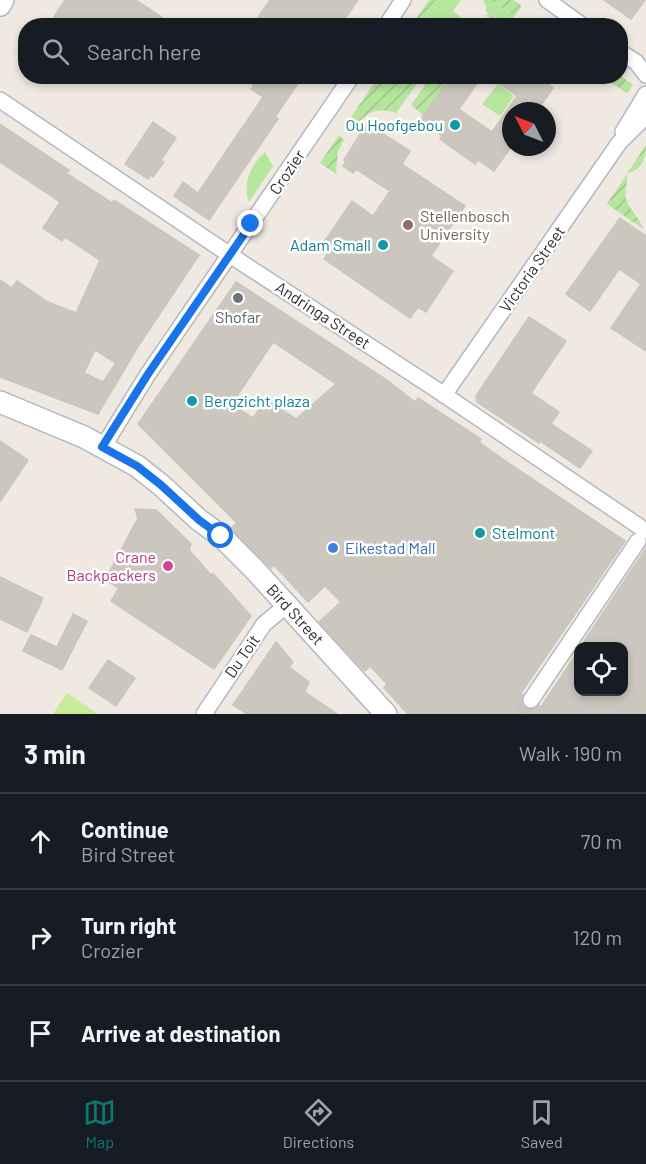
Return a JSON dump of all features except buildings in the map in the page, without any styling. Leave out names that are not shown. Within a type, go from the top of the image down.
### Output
[{"type":"street","points":[[0,5],[3,0]]},
{"type":"street","points":[[391,18],[403,0]]},
{"type":"street","points":[[547,0],[572,18]]},
{"type":"street","points":[[641,63],[646,75]]},
{"type":"street","name":"Crozier","points":[[102,447],[148,374],[347,84]]},
{"type":"street","name":"Victoria Street","points":[[619,143],[627,124],[646,94]]},
{"type":"street","name":"Andringa Street","points":[[0,100],[230,255],[444,394],[642,536]]},
{"type":"street","name":"Victoria Street","points":[[444,394],[619,143],[646,116]]},
{"type":"street","name":"Bird Street","points":[[0,402],[102,447],[137,466],[161,485],[199,520],[202,531],[215,548],[282,609],[386,714]]},
{"type":"street","points":[[531,700],[642,536]]},
{"type":"street","name":"Bird Street","points":[[282,609],[373,714]]},
{"type":"street","name":"Du Toit","points":[[204,714],[264,624],[282,609]]},
{"type":"green space","points":[[429,0],[436,0],[426,15],[430,18],[417,18]]},
{"type":"green space","points":[[436,0],[461,0],[453,11],[462,18],[430,18],[426,15]]},
{"type":"green space","points":[[483,0],[492,0],[512,15],[510,18],[494,18],[486,12]]},
{"type":"green space","points":[[492,0],[513,0],[522,6],[513,18],[510,18],[512,15]]},
{"type":"green space","points":[[628,81],[633,85],[627,93],[613,84],[628,84]]},
{"type":"green space","points":[[373,84],[417,84],[396,113],[375,111],[349,131],[344,128]]},
{"type":"green space","points":[[426,84],[447,84],[424,116],[411,105]]},
{"type":"green space","points":[[498,84],[514,96],[510,102],[502,102],[500,116],[482,104]]},
{"type":"green space","points":[[339,135],[344,140],[338,151],[336,174],[320,163]]},
{"type":"green space","points":[[646,145],[642,163],[627,174],[625,192],[627,203],[643,229],[607,204]]},
{"type":"green space","points":[[265,152],[273,166],[249,202],[247,181],[252,169]]},
{"type":"green space","points":[[67,693],[98,714],[53,714]]},
{"type":"tunnel","points":[[522,714],[531,700]]},
{"type":"place","name":"Ou Hoofgebou","points":[[455,125]]},
{"type":"place","name":"Stellenbosch University","points":[[408,225]]},
{"type":"place","name":"Adam Small","points":[[383,245]]},
{"type":"place","name":"Shofar","points":[[238,298]]},
{"type":"place","name":"Bergzicht plaza","points":[[192,401]]},
{"type":"place","name":"Stelmont","points":[[480,533]]},
{"type":"place","name":"Eikestad Mall","points":[[333,548]]},
{"type":"place","name":"Crane Backpackers","points":[[168,566]]},
{"type":"route","points":[[221,536],[137,466],[102,447],[148,374],[251,224]]}]
